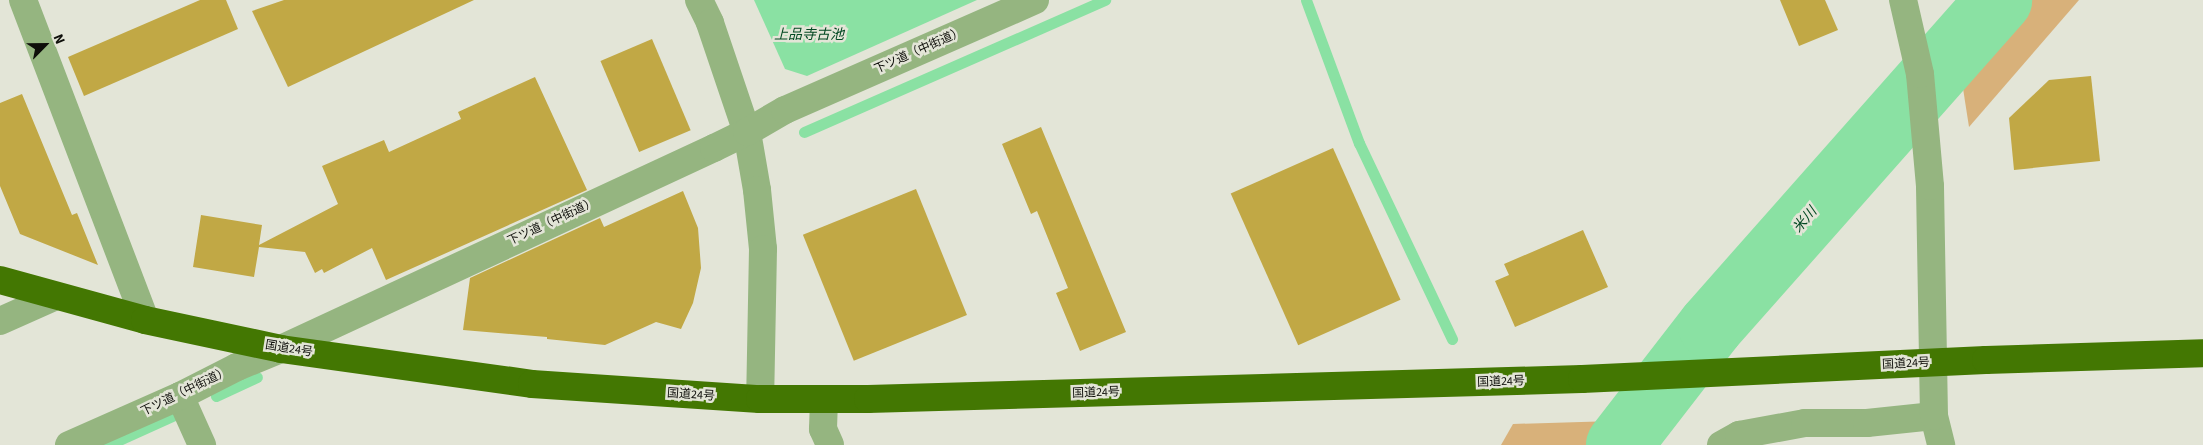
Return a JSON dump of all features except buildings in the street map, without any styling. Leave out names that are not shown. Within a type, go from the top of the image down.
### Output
[{"type":"highway","name":"国道24号","points":[[0,280],[54,297],[145,320],[281,349],[532,384],[760,400],[824,400],[1582,379],[2203,353]]},
{"type":"street","points":[[23,0],[145,320]]},
{"type":"street","points":[[699,0],[710,23],[747,132],[757,190],[763,249],[760,400]]},
{"type":"street","name":"下ツ道（中街道）","points":[[69,445],[180,396],[237,367],[281,349],[328,325],[747,132],[785,110],[1035,0]]},
{"type":"street","points":[[1906,10],[1920,74],[1932,219],[1931,286],[1934,416],[1941,445]]},
{"type":"street","points":[[0,321],[54,297]]},
{"type":"street","points":[[180,396],[202,445]]},
{"type":"street","points":[[824,400],[823,429],[830,445]]},
{"type":"street","points":[[1721,445],[1739,435],[1806,424],[1867,423],[1934,416]]},
{"type":"shaded area","points":[[2018,0],[2079,0],[1969,127],[1960,69]]},
{"type":"shaded area","points":[[1614,421],[1594,445],[1501,445],[1513,424]]},
{"type":"water","name":"上品寺古池","points":[[754,0],[977,0],[807,76],[785,69]]},
{"type":"waterway","points":[[804,132],[1105,0]]},
{"type":"waterway","points":[[1306,0],[1359,143],[1452,339]]},
{"type":"waterway","name":"米川","points":[[1619,445],[1711,326],[1999,0]]},
{"type":"waterway","points":[[216,396],[257,377]]},
{"type":"waterway","points":[[108,445],[185,410]]}]
